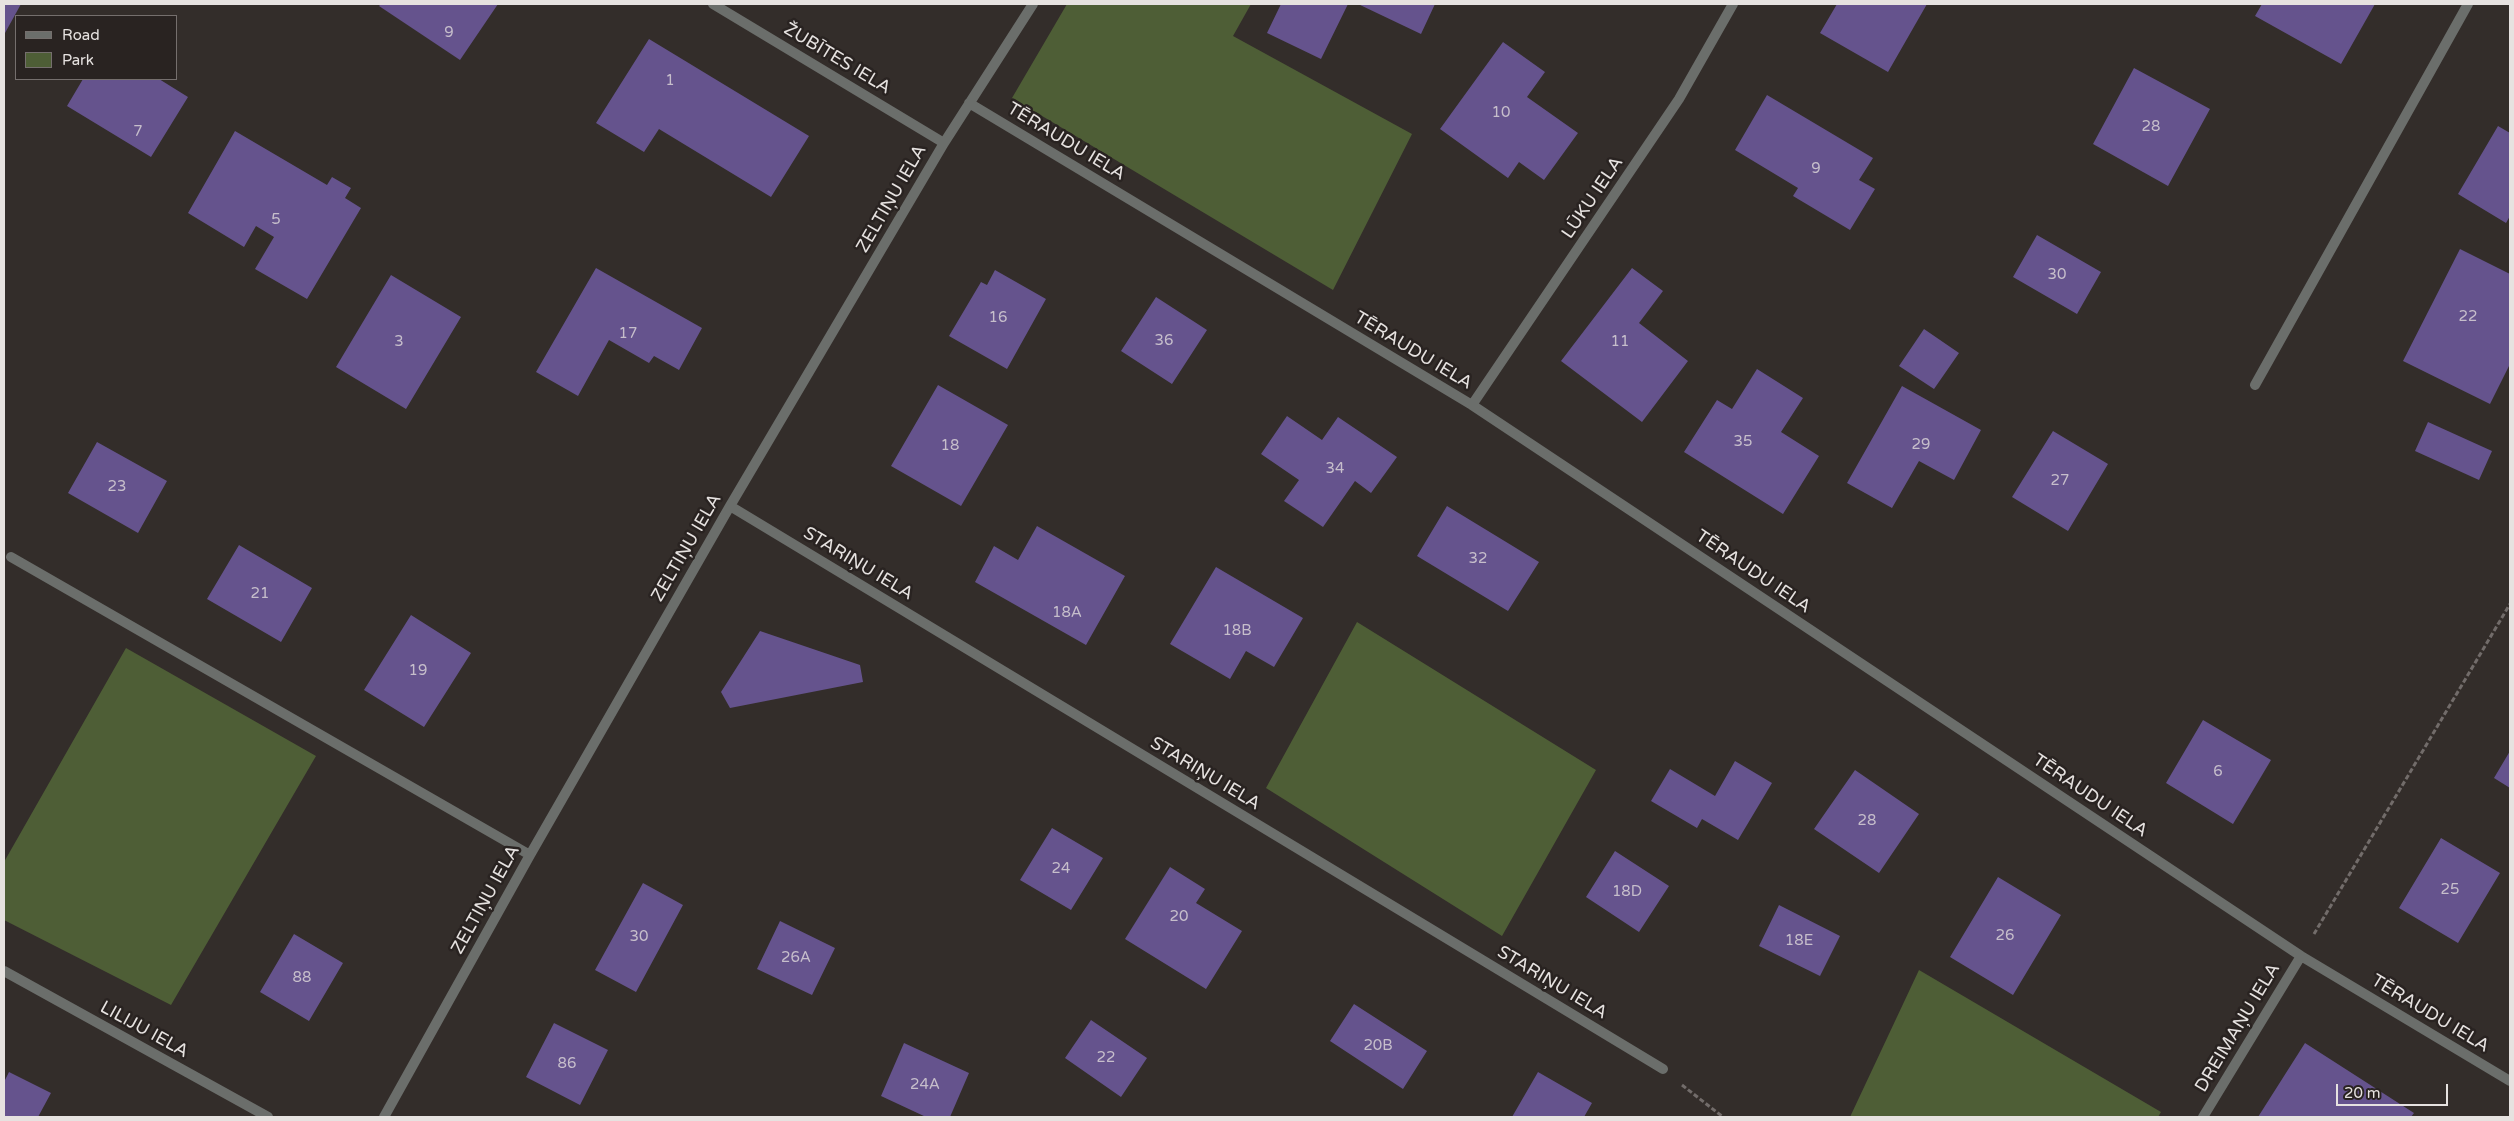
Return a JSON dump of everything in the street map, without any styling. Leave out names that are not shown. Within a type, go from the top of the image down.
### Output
[{"type":"street","name":"ŽUBĪTES IELA","points":[[713,4],[944,143]]},
{"type":"street","name":"ZELTIŅU IELA","points":[[384,1117],[530,856],[730,506],[944,143],[1032,4]]},
{"type":"street","name":"LŪKU IELA","points":[[1472,405],[1679,99],[1733,4]]},
{"type":"street","points":[[2255,385],[2468,4]]},
{"type":"street","name":"TĒRAUDU IELA","points":[[969,103],[1472,405],[2301,956],[2510,1081]]},
{"type":"street","name":"STARIŅU IELA","points":[[730,506],[1663,1069]]},
{"type":"street","points":[[11,557],[530,856]]},
{"type":"street","name":"DREIMAŅU IELA","points":[[2203,1117],[2301,956]]},
{"type":"street","name":"LILIJU IELA","points":[[4,971],[268,1117]]},
{"type":"path","points":[[2301,956],[2510,604]]},
{"type":"path","points":[[1663,1069],[1723,1117]]},
{"type":"green space","points":[[1067,4],[1251,4],[1233,36],[1412,134],[1333,290],[1012,98]]},
{"type":"green space","points":[[1357,622],[1596,770],[1502,936],[1266,788]]},
{"type":"green space","points":[[126,648],[316,756],[171,1005],[4,920],[4,862]]},
{"type":"green space","points":[[1919,970],[2161,1112],[2158,1117],[1850,1117]]},
{"type":"building","points":[[4,4],[21,4],[5,33],[4,33]]},
{"type":"building","points":[[381,4],[498,4],[460,60],[379,6]]},
{"type":"building","points":[[1281,4],[1348,4],[1321,59],[1267,33]]},
{"type":"building","points":[[1358,4],[1435,4],[1421,34]]},
{"type":"building","points":[[1837,4],[1927,4],[1888,72],[1820,33]]},
{"type":"building","points":[[2262,4],[2375,4],[2341,64],[2255,16]]},
{"type":"building","points":[[649,39],[809,136],[771,197],[659,129],[644,152],[596,123]]},
{"type":"building","points":[[1503,42],[1545,72],[1527,97],[1578,133],[1544,180],[1519,162],[1508,178],[1440,129]]},
{"type":"building","points":[[2134,68],[2210,109],[2168,186],[2093,144]]},
{"type":"building","points":[[82,80],[161,80],[188,97],[151,157],[67,106]]},
{"type":"building","points":[[1767,95],[1873,158],[1859,180],[1875,189],[1850,230],[1793,196],[1798,188],[1735,150]]},
{"type":"building","points":[[2498,126],[2510,133],[2510,216],[2506,223],[2458,194]]},
{"type":"building","points":[[235,131],[327,185],[332,177],[351,188],[345,198],[361,208],[307,299],[255,269],[274,237],[256,226],[244,247],[188,213]]},
{"type":"building","points":[[2037,235],[2101,272],[2077,314],[2013,277]]},
{"type":"building","points":[[2460,249],[2510,274],[2510,364],[2490,404],[2403,361]]},
{"type":"building","points":[[596,268],[702,328],[679,370],[654,356],[649,363],[609,340],[578,396],[536,372]]},
{"type":"building","points":[[1632,268],[1663,291],[1639,323],[1688,361],[1642,422],[1561,361]]},
{"type":"building","points":[[995,270],[1046,299],[1007,369],[949,336],[981,282],[987,285]]},
{"type":"building","points":[[391,275],[461,317],[406,409],[336,367]]},
{"type":"building","points":[[1156,297],[1207,330],[1172,384],[1121,351]]},
{"type":"building","points":[[1924,329],[1959,353],[1934,389],[1899,366]]},
{"type":"building","points":[[1757,369],[1803,398],[1781,432],[1819,456],[1783,514],[1684,452],[1717,400],[1732,409]]},
{"type":"building","points":[[938,385],[1008,425],[961,506],[891,466]]},
{"type":"building","points":[[1902,386],[1981,430],[1954,480],[1919,461],[1892,508],[1847,483]]},
{"type":"building","points":[[1287,416],[1322,440],[1338,417],[1397,457],[1371,493],[1355,481],[1323,527],[1284,501],[1299,480],[1261,454]]},
{"type":"building","points":[[2428,422],[2492,451],[2479,480],[2415,451]]},
{"type":"building","points":[[2053,431],[2108,464],[2068,531],[2012,497]]},
{"type":"building","points":[[97,442],[167,481],[138,533],[68,493]]},
{"type":"building","points":[[1447,506],[1539,562],[1508,611],[1417,556]]},
{"type":"building","points":[[1037,526],[1125,576],[1086,645],[975,582],[994,546],[1018,560]]},
{"type":"building","points":[[239,545],[312,588],[281,642],[207,599]]},
{"type":"building","points":[[1216,567],[1303,618],[1274,667],[1246,651],[1230,679],[1170,644]]},
{"type":"building","points":[[411,615],[471,653],[424,727],[364,690]]},
{"type":"building","points":[[760,631],[860,665],[863,682],[730,708],[721,692]]},
{"type":"building","points":[[2203,720],[2271,760],[2233,824],[2166,783]]},
{"type":"building","points":[[2510,751],[2510,788],[2494,778]]},
{"type":"building","points":[[1735,761],[1772,783],[1738,840],[1702,819],[1697,828],[1651,801],[1670,769],[1715,796]]},
{"type":"building","points":[[1855,770],[1919,814],[1879,873],[1814,829]]},
{"type":"building","points":[[1052,828],[1103,858],[1071,910],[1020,880]]},
{"type":"building","points":[[2441,838],[2500,873],[2458,943],[2399,908]]},
{"type":"building","points":[[1615,851],[1669,886],[1639,932],[1586,897]]},
{"type":"building","points":[[1170,867],[1205,889],[1196,903],[1242,931],[1206,989],[1125,939]]},
{"type":"building","points":[[1998,877],[2061,915],[2013,995],[1950,957]]},
{"type":"building","points":[[643,883],[683,905],[636,992],[595,970]]},
{"type":"building","points":[[1779,905],[1840,936],[1820,976],[1759,946]]},
{"type":"building","points":[[780,921],[835,948],[812,995],[757,969]]},
{"type":"building","points":[[294,934],[343,963],[309,1021],[260,992]]},
{"type":"building","points":[[1354,1004],[1427,1051],[1403,1089],[1330,1041]]},
{"type":"building","points":[[1091,1020],[1147,1058],[1121,1097],[1065,1058]]},
{"type":"building","points":[[554,1023],[608,1050],[580,1105],[526,1077]]},
{"type":"building","points":[[904,1043],[969,1073],[950,1117],[926,1117],[881,1096]]},
{"type":"building","points":[[2305,1043],[2414,1113],[2411,1117],[2258,1117]]},
{"type":"building","points":[[9,1072],[51,1093],[38,1117],[4,1117],[4,1082]]},
{"type":"building","points":[[1538,1072],[1592,1103],[1584,1117],[1512,1117]]}]
